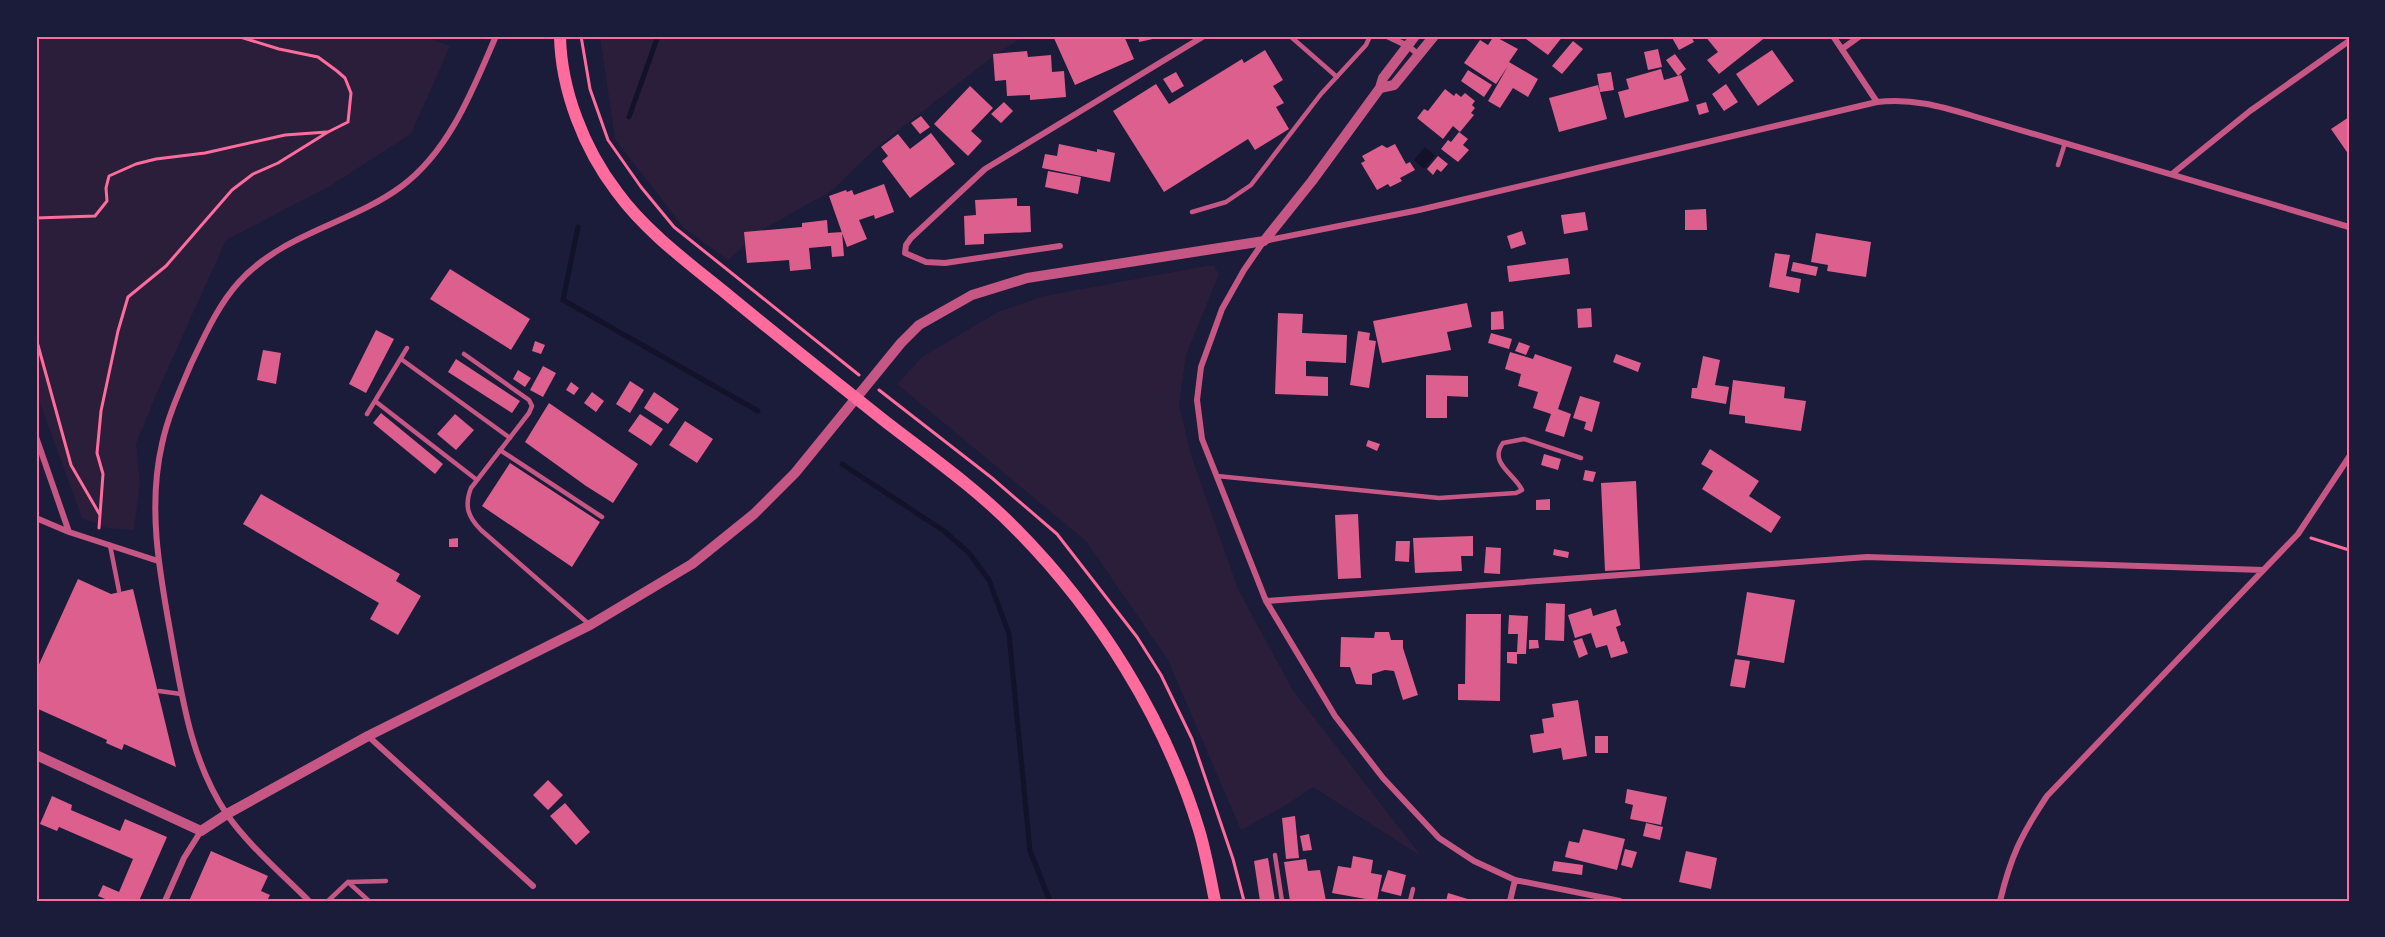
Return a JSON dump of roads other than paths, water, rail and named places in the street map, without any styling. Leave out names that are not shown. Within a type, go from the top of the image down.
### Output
[{"type":"main road","points":[[560,36],[564,75],[575,111],[595,161],[618,194],[638,216],[694,268],[983,498],[1048,563],[1098,627],[1128,673],[1169,753],[1199,830],[1215,901]]},
{"type":"street","points":[[309,901],[227,814],[209,783],[193,744],[158,561],[155,506],[162,442],[172,408],[199,348],[232,290],[260,262],[280,249],[391,193],[416,174],[452,128],[467,101],[496,36]]},
{"type":"street","points":[[1060,246],[945,263],[926,262],[905,253],[906,245],[911,238],[986,169],[1204,36]]},
{"type":"street","points":[[1388,36],[1419,55]]},
{"type":"street","points":[[1415,36],[1312,181],[1264,241],[1222,309],[1201,368],[1198,387],[1199,423],[1217,476],[1266,601],[1335,716],[1383,778],[1418,817],[1452,848],[1474,861],[1515,880],[1620,901]]},
{"type":"street","points":[[1380,88],[1394,85],[1434,36]]},
{"type":"street","points":[[1833,36],[1876,102]]},
{"type":"street","points":[[1842,49],[1860,36]]},
{"type":"street","points":[[2172,174],[2250,111],[2349,41]]},
{"type":"street","points":[[165,901],[184,858],[201,831],[227,814],[368,736],[590,625],[692,564],[754,514],[795,473],[901,343],[919,326],[972,295],[1012,281],[1264,241],[1419,210],[1876,102],[1914,100],[2349,227]]},
{"type":"street","points":[[36,437],[69,532]]},
{"type":"street","points":[[2000,901],[2017,844],[2047,796],[2298,534],[2349,457]]},
{"type":"street","points":[[36,518],[69,532],[158,561]]},
{"type":"street","points":[[1266,601],[1867,557],[2263,570]]},
{"type":"street","points":[[368,736],[533,885]]},
{"type":"street","points":[[36,755],[201,831]]},
{"type":"street","points":[[1510,901],[1515,880]]},
{"type":"lane","points":[[1290,36],[1337,77]]},
{"type":"lane","points":[[1192,212],[1226,202],[1251,185],[1371,36]]},
{"type":"lane","points":[[2058,165],[2065,143]]},
{"type":"lane","points":[[367,414],[407,348]]},
{"type":"lane","points":[[464,354],[530,400],[532,406],[471,488],[466,501],[467,512],[473,523],[590,625]]},
{"type":"lane","points":[[401,359],[510,438]]},
{"type":"lane","points":[[375,401],[477,480]]},
{"type":"lane","points":[[1217,476],[1439,498],[1477,497],[1516,494],[1522,490],[1520,485],[1505,472],[1499,458],[1498,449],[1503,443],[1524,439],[1581,458]]},
{"type":"lane","points":[[501,450],[602,517]]},
{"type":"lane","points":[[110,545],[119,591]]},
{"type":"lane","points":[[159,691],[182,694]]},
{"type":"lane","points":[[1275,855],[1282,901]]},
{"type":"lane","points":[[328,901],[348,882],[386,881]]},
{"type":"lane","points":[[348,882],[369,901]]},
{"type":"lane","points":[[1410,901],[1413,889]]},
{"type":"waterway","points":[[629,117],[658,36]]},
{"type":"waterway","points":[[578,227],[563,300],[758,411]]},
{"type":"waterway","points":[[842,464],[944,531],[969,553],[989,580],[1009,634],[1030,851],[1050,901]]}]
